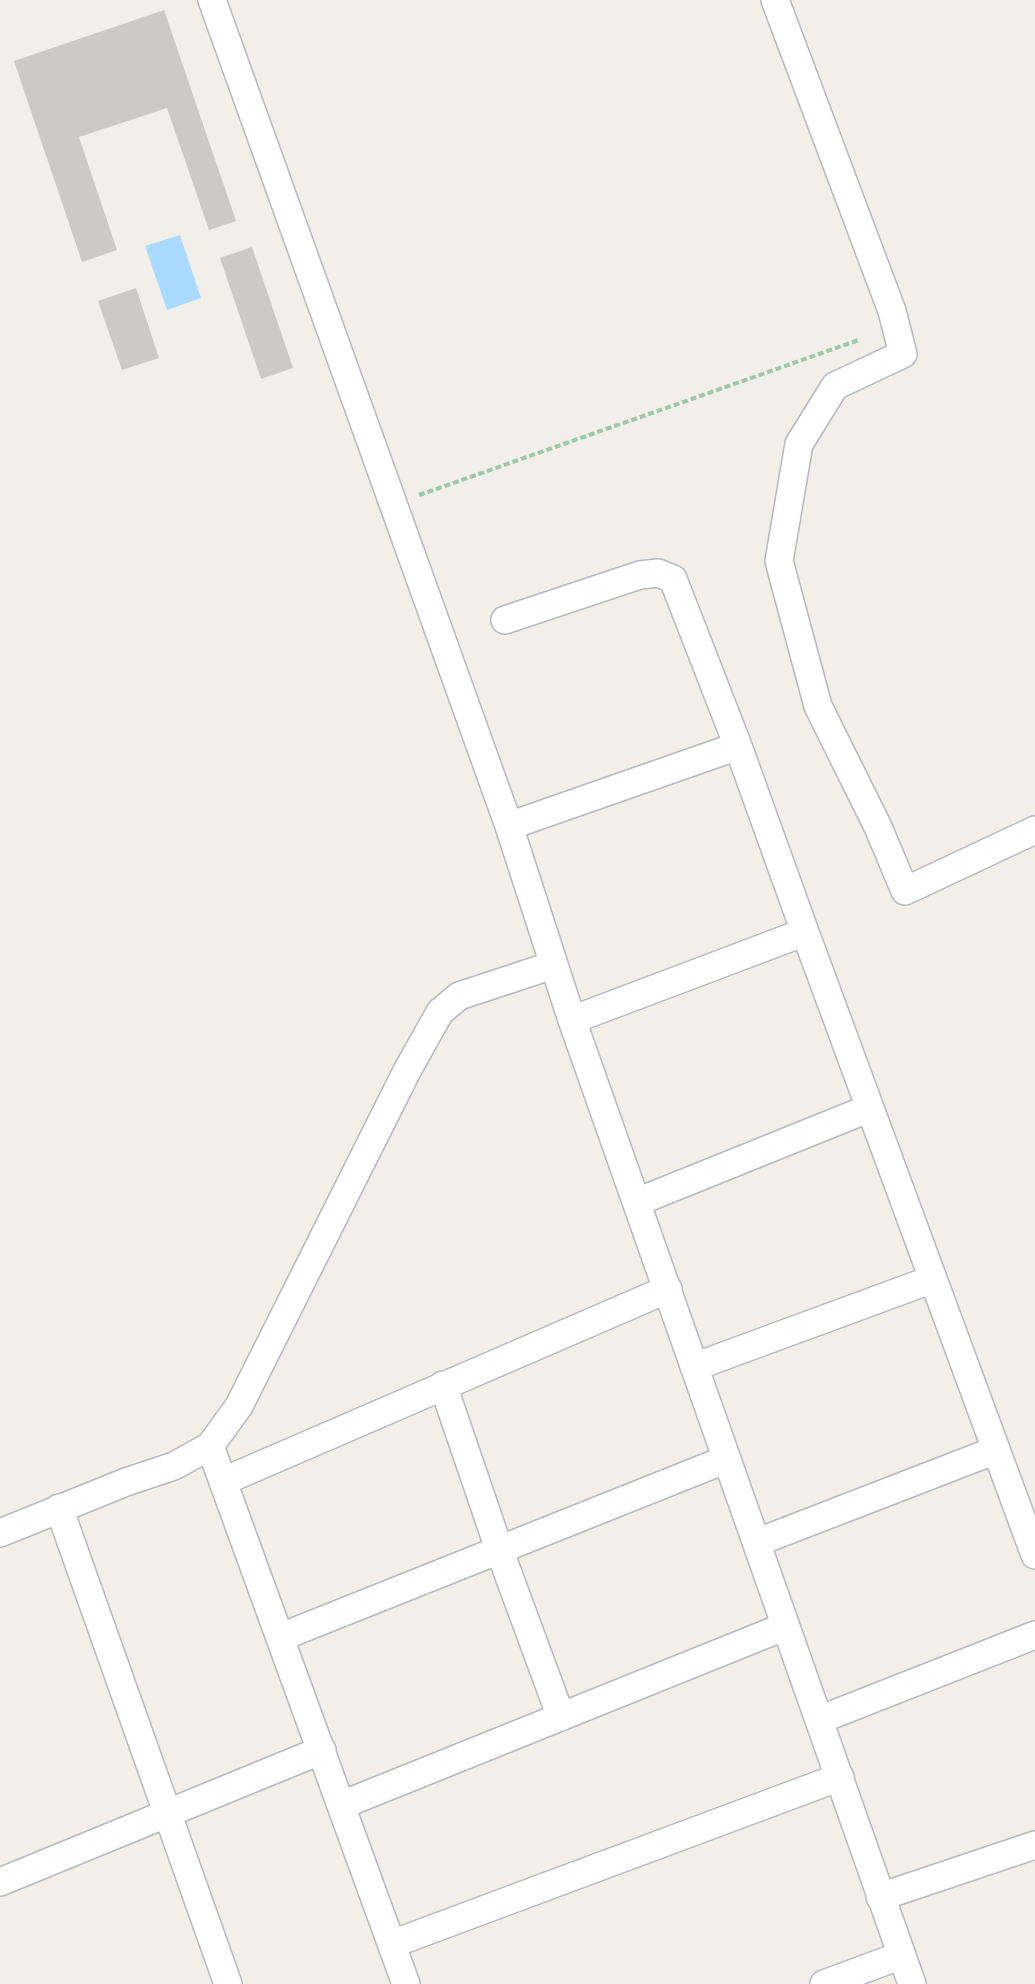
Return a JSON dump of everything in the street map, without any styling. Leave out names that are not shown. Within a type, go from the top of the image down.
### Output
[{"type":"street","points":[[212,0],[509,826],[572,1020],[912,1984]]},
{"type":"street","points":[[775,0],[892,311],[903,354],[835,386],[799,444],[779,561],[818,706],[878,827],[905,891],[1035,830]]},
{"type":"street","points":[[505,620],[640,575],[658,573],[673,579],[738,746],[1035,1555]]},
{"type":"street","points":[[509,826],[738,746]]},
{"type":"street","points":[[572,1020],[805,932]]},
{"type":"street","points":[[0,1533],[59,1508],[174,1466],[210,1446],[239,1406],[408,1069],[440,1012],[459,996],[553,965]]},
{"type":"street","points":[[636,1202],[870,1108]]},
{"type":"street","points":[[694,1366],[933,1279]]},
{"type":"street","points":[[224,1481],[668,1289]]},
{"type":"street","points":[[443,1386],[499,1549],[561,1717]]},
{"type":"street","points":[[210,1446],[406,1984]]},
{"type":"street","points":[[758,1542],[996,1450]]},
{"type":"street","points":[[281,1637],[727,1459]]},
{"type":"street","points":[[59,1508],[228,1984]]},
{"type":"street","points":[[342,1805],[786,1626]]},
{"type":"street","points":[[819,1720],[1035,1635]]},
{"type":"street","points":[[0,1882],[322,1750]]},
{"type":"street","points":[[392,1944],[840,1777]]},
{"type":"street","points":[[880,1897],[1035,1845]]},
{"type":"street","points":[[824,1984],[902,1955]]},
{"type":"path","points":[[393,503],[896,327]]},
{"type":"water","points":[[180,235],[201,298],[167,310],[145,246]]},
{"type":"building","points":[[164,10],[236,221],[209,230],[167,108],[79,137],[117,250],[82,262],[14,61]]},
{"type":"building","points":[[252,247],[293,368],[261,379],[220,258]]},
{"type":"building","points":[[136,288],[159,358],[122,370],[98,301]]}]
